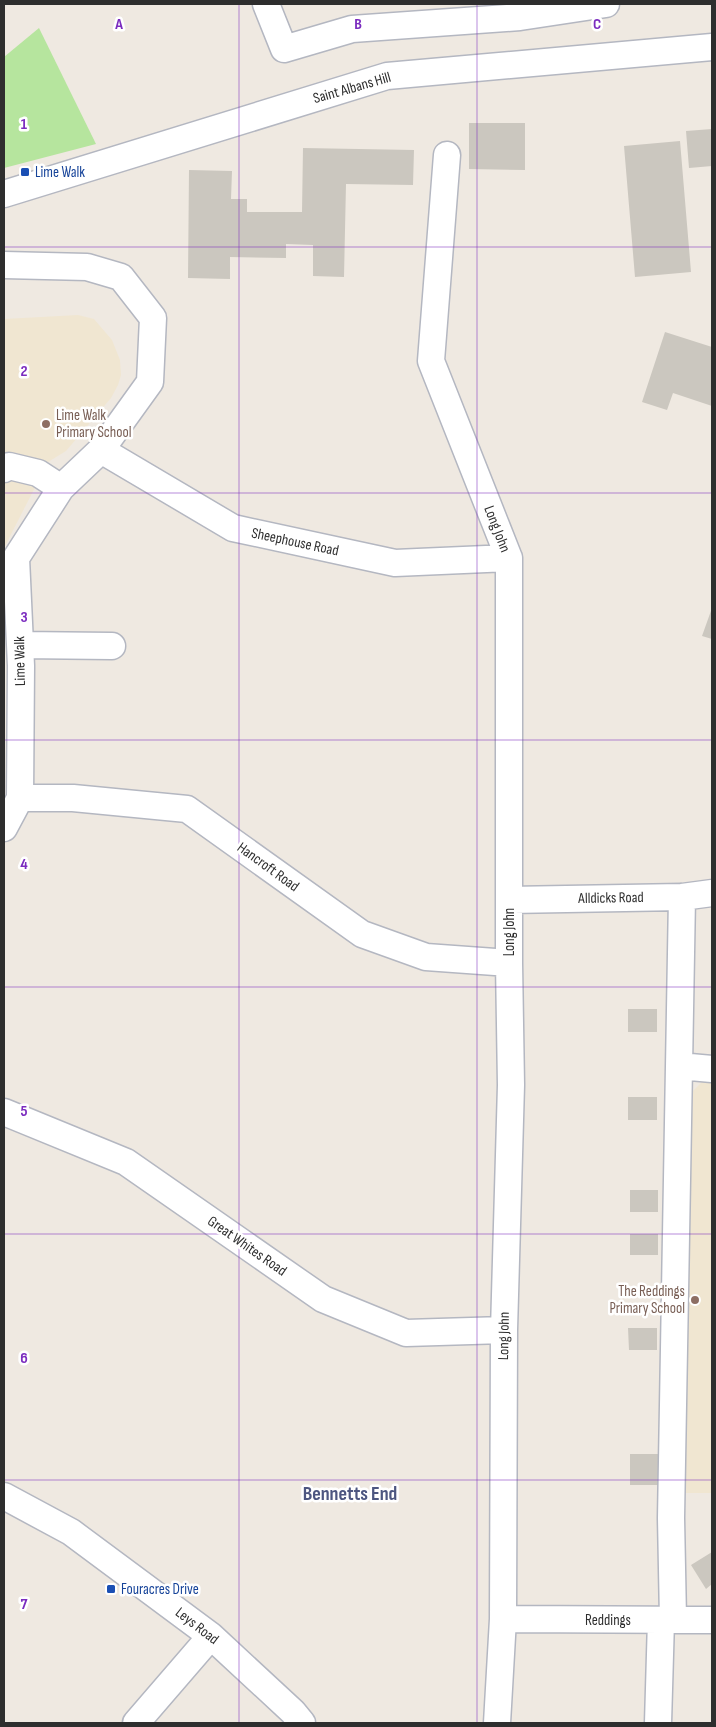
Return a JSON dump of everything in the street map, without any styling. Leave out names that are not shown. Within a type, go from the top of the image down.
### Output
[{"type":"street","points":[[266,4],[284,49],[352,29],[520,17],[606,4]]},
{"type":"street","name":"Saint Albans Hill","points":[[4,194],[387,76],[712,47]]},
{"type":"street","name":"Long John","points":[[447,155],[431,361],[509,558],[508,900],[511,1085],[504,1330],[503,1619],[497,1723]]},
{"type":"street","name":"Lime Walk","points":[[4,265],[87,266],[121,276],[153,318],[150,382],[102,450],[61,488],[16,558],[15,658],[20,798],[4,828]]},
{"type":"street","name":"Sheephouse Road","points":[[102,450],[232,528],[395,564],[509,558]]},
{"type":"street","points":[[4,469],[9,466],[38,473],[61,488]]},
{"type":"street","points":[[15,658],[112,646]]},
{"type":"street","name":"Hancroft Road","points":[[20,798],[73,798],[187,809],[362,934],[426,957],[509,963]]},
{"type":"street","name":"Alldicks Road","points":[[508,900],[682,897],[712,893]]},
{"type":"street","points":[[658,1723],[667,1620],[671,1518],[682,897]]},
{"type":"street","points":[[679,1066],[712,1069]]},
{"type":"street","name":"Great Whites Road","points":[[4,1112],[126,1162],[323,1299],[406,1333],[504,1330]]},
{"type":"street","name":"Leys Road","points":[[4,1496],[71,1532],[211,1636],[293,1712],[302,1723]]},
{"type":"street","name":"Reddings","points":[[503,1619],[712,1620]]},
{"type":"street","points":[[136,1723],[211,1636]]},
{"type":"shaded area","name":"Lime Walk Primary School","points":[[78,315],[94,319],[112,340],[120,360],[121,375],[118,385],[111,398],[66,451],[48,462],[4,548],[4,319]]},
{"type":"shaded area","name":"The Reddings Primary School","points":[[712,1058],[712,1493],[678,1493],[677,1107],[702,1082],[698,1060]]},
{"type":"green space","points":[[39,28],[96,144],[4,168],[4,57]]},
{"type":"building","points":[[469,123],[525,123],[525,170],[469,169]]},
{"type":"building","points":[[712,129],[712,166],[689,168],[686,131]]},
{"type":"building","points":[[680,141],[691,272],[635,277],[624,146]]},
{"type":"building","points":[[303,148],[414,150],[413,185],[346,184],[344,277],[313,276],[313,245],[286,244],[286,258],[230,257],[230,279],[188,278],[189,170],[232,171],[231,199],[247,199],[247,212],[302,212]]},
{"type":"building","points":[[665,332],[712,347],[712,406],[673,393],[667,410],[642,402]]},
{"type":"building","points":[[712,608],[712,639],[702,636]]},
{"type":"building","points":[[628,1009],[657,1009],[657,1032],[628,1032]]},
{"type":"building","points":[[628,1097],[657,1097],[657,1120],[628,1120]]},
{"type":"building","points":[[630,1190],[658,1190],[658,1212],[630,1212]]},
{"type":"building","points":[[630,1234],[658,1234],[658,1255],[630,1255]]},
{"type":"building","points":[[628,1328],[657,1328],[657,1350],[629,1350]]},
{"type":"building","points":[[630,1454],[658,1454],[658,1485],[630,1485]]},
{"type":"building","points":[[712,1552],[712,1584],[706,1589],[691,1565]]},
{"type":"place","name":"Lime Walk","points":[[25,172]]},
{"type":"place","name":"Lime Walk Primary School","points":[[46,424]]},
{"type":"place","name":"The Reddings Primary School","points":[[695,1300]]},
{"type":"place","name":"Fouracres Drive","points":[[111,1589]]},
{"type":"district","name":"Bennetts End","points":[[350,1494]]}]
